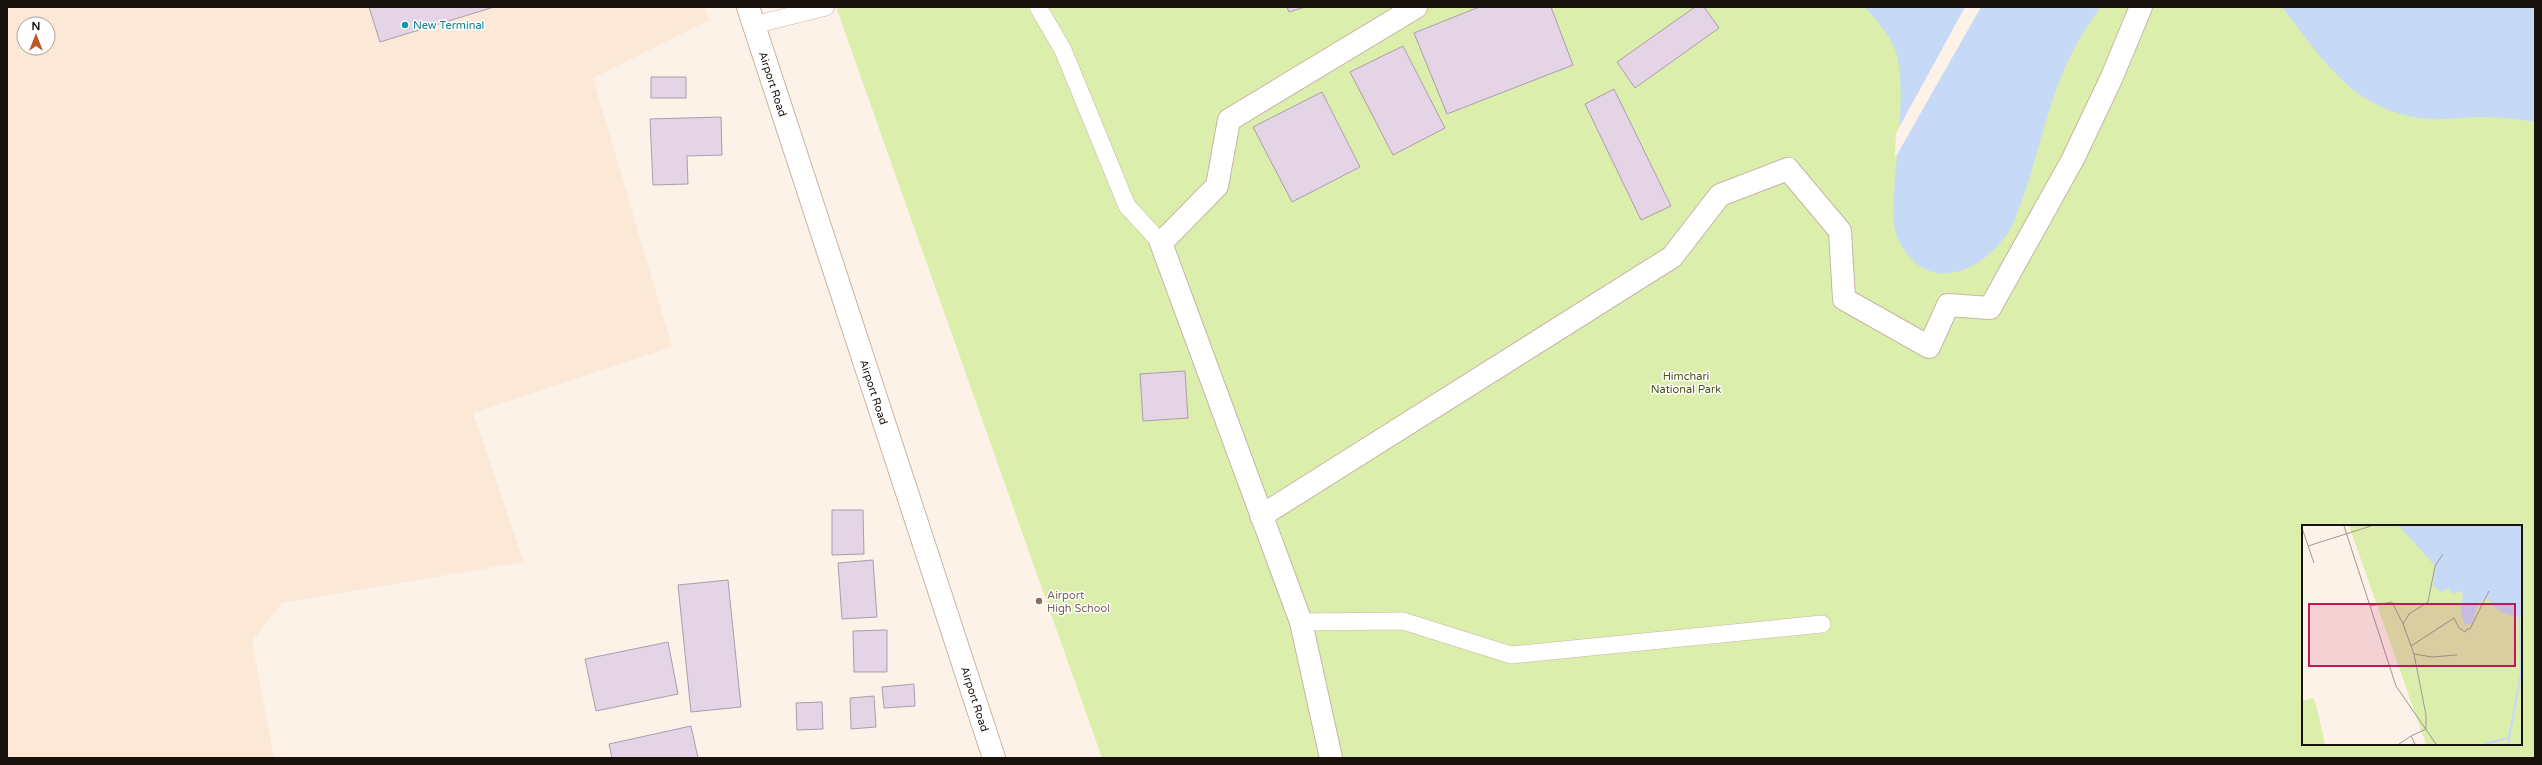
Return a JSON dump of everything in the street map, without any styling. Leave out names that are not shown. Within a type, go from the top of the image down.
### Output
[{"type":"street","points":[[1331,758],[1300,622],[1161,243],[1217,186],[1229,120],[1416,7]]},
{"type":"street","points":[[1261,516],[1672,257],[1720,195],[1788,169],[1840,231],[1844,299],[1930,347],[1948,305],[1990,308],[2073,159],[2111,79],[2141,7]]},
{"type":"street","name":"Airport Road","points":[[751,16],[994,758]]},
{"type":"lane","points":[[751,16],[826,7]]},
{"type":"lane","points":[[1038,7],[1063,50],[1127,206],[1161,243]]},
{"type":"lane","points":[[1300,622],[1403,621],[1511,656],[1822,624]]},
{"type":"shaded area","points":[[7,7],[705,7],[709,20],[593,78],[672,347],[473,413],[524,562],[282,603],[252,641],[274,758],[7,758]]},
{"type":"green space","name":"Himchari National Park","points":[[836,7],[2535,7],[2535,758],[1102,758]]},
{"type":"water","points":[[1865,7],[2101,7],[2072,52],[2056,89],[2024,195],[2011,229],[2003,240],[1987,256],[1968,268],[1958,272],[1937,273],[1924,268],[1912,260],[1903,249],[1897,236],[1893,207],[1901,90],[1900,72],[1893,45],[1887,34]]},
{"type":"water","points":[[2282,7],[2535,7],[2535,122],[2487,117],[2432,119],[2405,115],[2382,107],[2362,96],[2344,82],[2312,47]]},
{"type":"pier","points":[[1965,7],[1981,7],[1895,158],[1896,133]]},
{"type":"building","name":"New Terminal","points":[[369,7],[494,7],[380,42]]},
{"type":"building","points":[[1287,7],[1305,7],[1289,12]]},
{"type":"building","points":[[1479,7],[1551,7],[1573,65],[1447,114],[1414,33]]},
{"type":"building","points":[[1695,7],[1704,7],[1719,28],[1635,88],[1617,62]]},
{"type":"building","points":[[1403,46],[1445,128],[1393,155],[1350,72]]},
{"type":"building","points":[[651,77],[686,77],[686,98],[651,98]]},
{"type":"building","points":[[1614,89],[1671,206],[1641,220],[1585,104]]},
{"type":"building","points":[[1322,92],[1360,167],[1292,202],[1253,127]]},
{"type":"building","points":[[721,117],[722,155],[687,156],[688,184],[653,185],[650,119]]},
{"type":"building","points":[[1185,371],[1188,418],[1143,421],[1140,374]]},
{"type":"building","points":[[832,510],[863,510],[864,554],[832,555]]},
{"type":"building","points":[[873,560],[877,617],[842,619],[838,563]]},
{"type":"building","points":[[728,580],[741,707],[691,712],[678,585]]},
{"type":"building","points":[[887,630],[887,672],[854,672],[853,631]]},
{"type":"building","points":[[668,642],[678,694],[596,711],[585,659]]},
{"type":"building","points":[[914,684],[915,706],[884,708],[882,687]]},
{"type":"building","points":[[874,696],[876,727],[851,729],[850,698]]},
{"type":"building","points":[[822,702],[823,729],[797,730],[796,703]]},
{"type":"building","points":[[691,726],[698,758],[612,758],[609,744]]},
{"type":"place","name":"New Terminal","points":[[405,25]]},
{"type":"place","name":"Airport High School","points":[[1039,601]]}]
